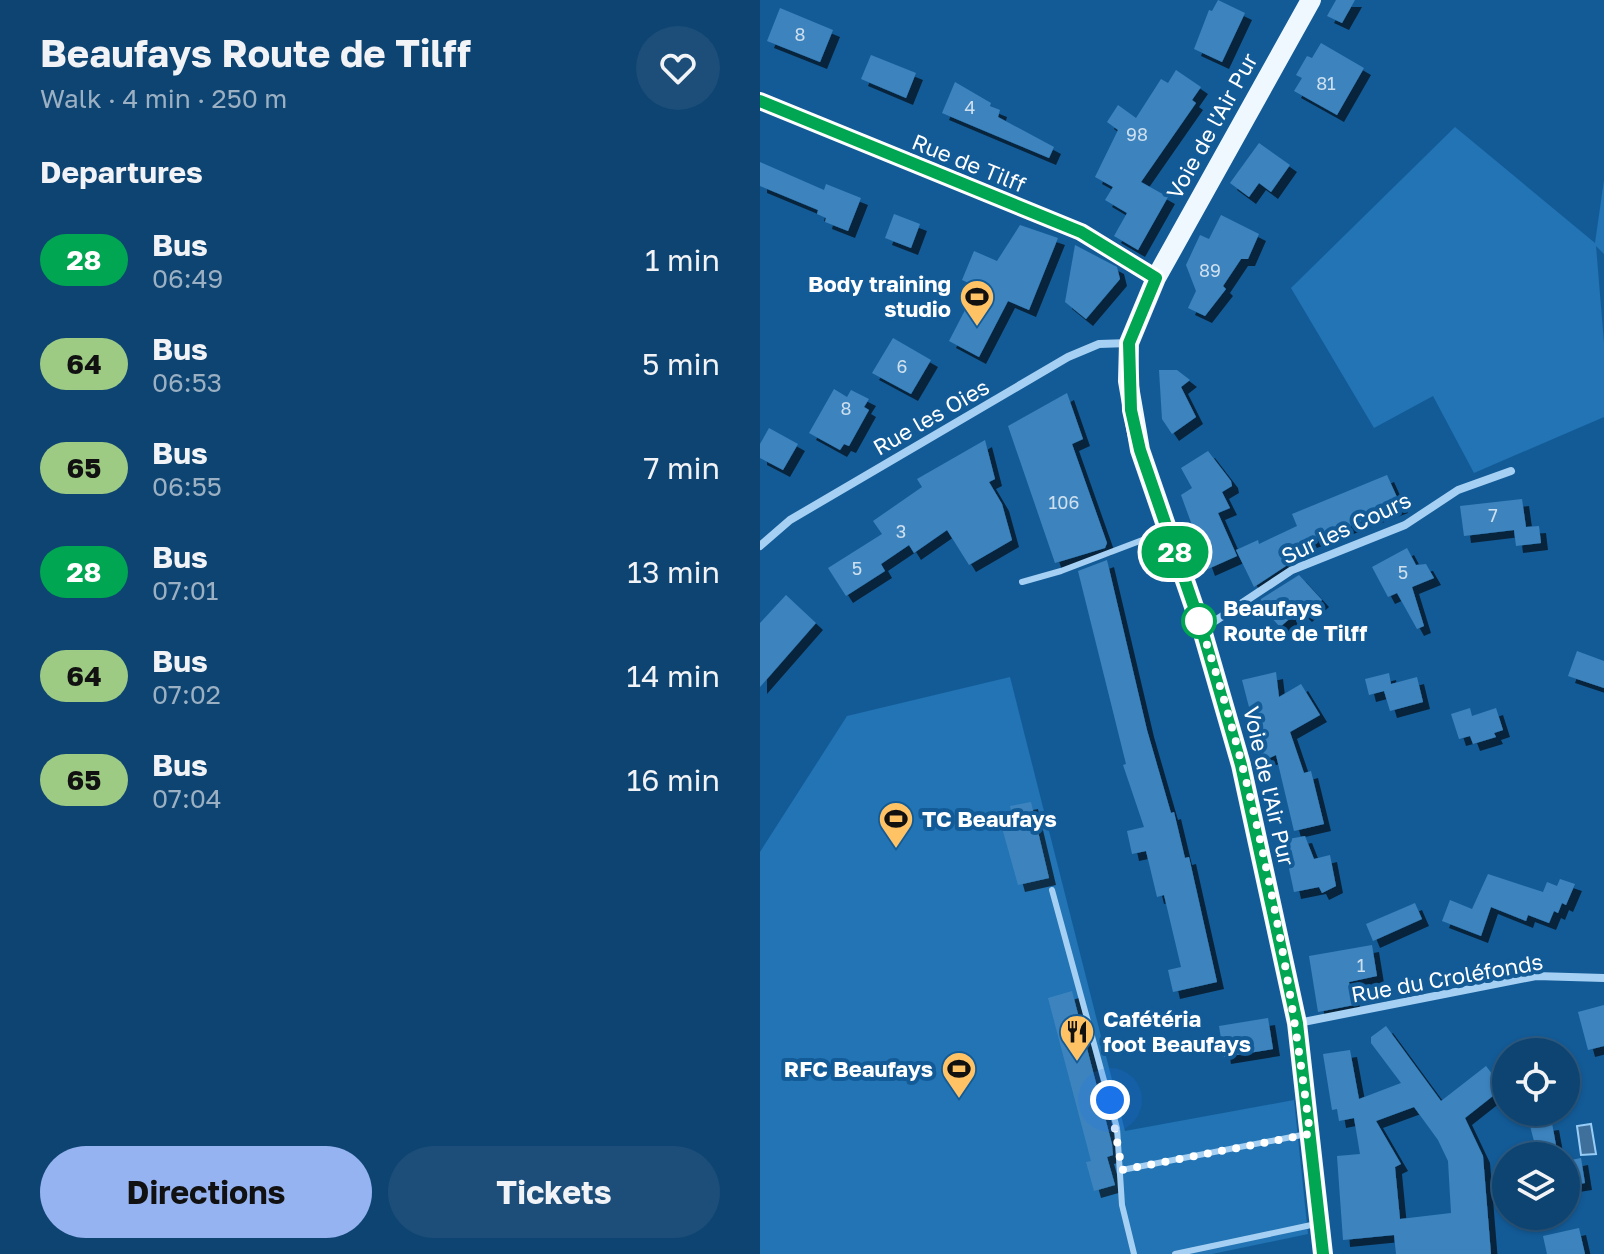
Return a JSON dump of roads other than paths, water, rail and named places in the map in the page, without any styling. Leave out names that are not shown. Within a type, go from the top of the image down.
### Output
[{"type":"main road","name":"Voie de l'Air Pur","points":[[1311,0],[1156,278],[1129,343],[1131,410],[1140,450],[1202,630],[1241,765],[1297,1023],[1323,1254]]},
{"type":"main road","name":"Rue de Tilff","points":[[760,101],[1081,232],[1156,278]]},
{"type":"street","name":"Rue les Oies","points":[[760,546],[790,520],[1068,357],[1099,344],[1129,343]]},
{"type":"street","name":"Sur les Cours","points":[[1202,630],[1292,570],[1405,525],[1458,490],[1511,471]]},
{"type":"street","name":"Rue du Croléfonds","points":[[1297,1023],[1536,976],[1604,978]]},
{"type":"lane","points":[[1022,582],[1061,571],[1167,530]]},
{"type":"lane","points":[[1052,890],[1117,1128],[1122,1205],[1134,1254]]},
{"type":"lane","points":[[1122,1170],[1310,1134]]},
{"type":"lane","points":[[1175,1254],[1320,1223]]},
{"type":"place","name":"Body training studio","points":[[977,328]]},
{"type":"place","name":"Beaufays Route de Tilff","points":[[1199,621]]},
{"type":"place","name":"TC Beaufays","points":[[896,850]]},
{"type":"place","name":"Cafétéria foot Beaufays","points":[[1077,1063]]},
{"type":"place","name":"RFC Beaufays","points":[[959,1100]]}]
